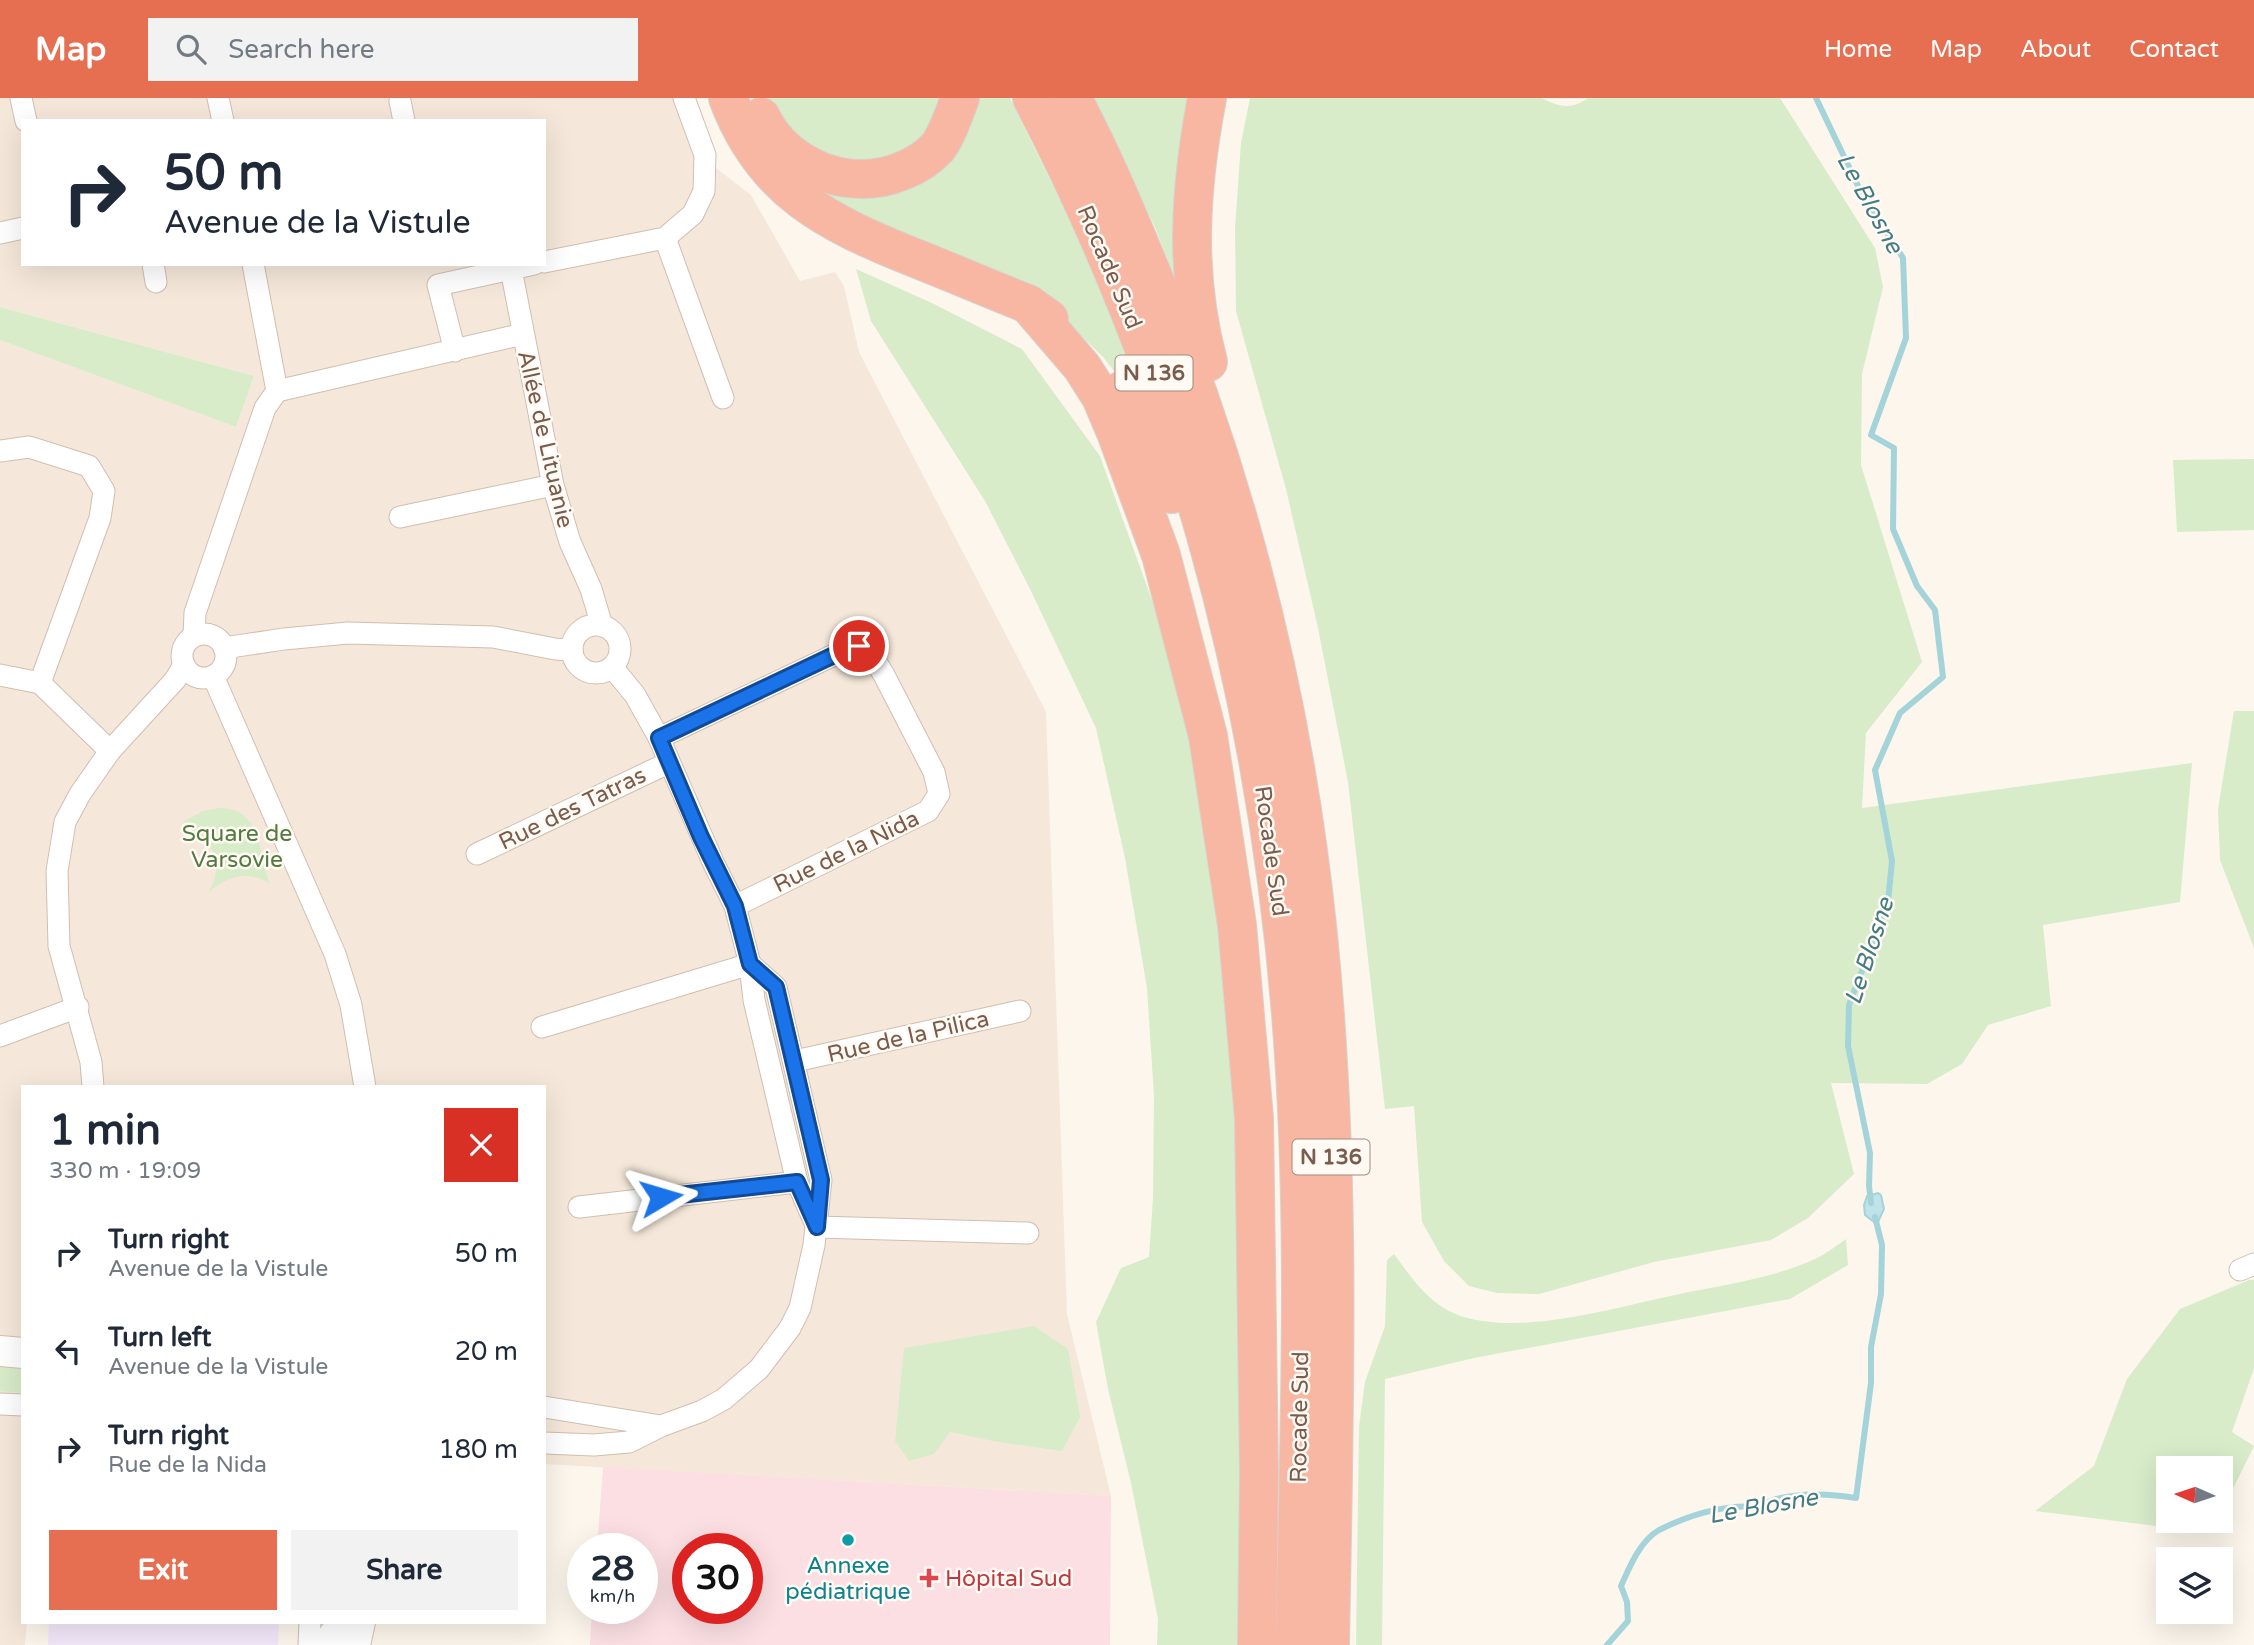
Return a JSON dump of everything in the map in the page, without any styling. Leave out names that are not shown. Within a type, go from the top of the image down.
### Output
[{"type":"highway","points":[[728,98],[749,142],[771,173],[798,199],[827,219],[861,236],[1028,304],[1077,341],[1104,369],[1127,399],[1158,460],[1175,499],[1217,631],[1240,660]]},
{"type":"highway","points":[[752,98],[769,130],[793,156],[813,168],[854,180],[897,173],[922,160],[937,148],[952,121],[960,98]]},
{"type":"highway","name":"Rocade Sud","points":[[1032,98],[1094,226],[1132,314],[1169,413],[1214,558],[1240,660],[1275,858],[1292,1017],[1297,1114],[1300,1298],[1295,1645]]},
{"type":"highway","name":"Rocade Sud","points":[[1072,98],[1130,220],[1178,336],[1209,422],[1248,549],[1277,672],[1300,796],[1318,939],[1325,1024],[1334,1252],[1330,1645]]},
{"type":"highway","points":[[1207,98],[1193,180],[1191,232],[1197,311],[1215,384],[1209,422]]},
{"type":"highway","points":[[1028,304],[1082,367],[1101,397],[1117,435],[1161,555],[1208,736],[1237,925],[1254,1118],[1259,1472],[1256,1645]]},
{"type":"street","points":[[21,98],[26,119]]},
{"type":"street","points":[[218,98],[223,119]]},
{"type":"street","points":[[546,262],[665,239],[693,214],[704,191],[705,155],[684,98]]},
{"type":"street","points":[[0,233],[21,228]]},
{"type":"street","points":[[665,239],[723,398]]},
{"type":"street","points":[[253,266],[277,391]]},
{"type":"street","points":[[455,351],[435,274],[525,266]]},
{"type":"street","name":"Allée de Lituanie","points":[[511,269],[553,485],[570,542],[591,589],[602,626]]},
{"type":"street","points":[[194,636],[195,613],[265,408],[277,391],[523,334]]},
{"type":"street","points":[[0,451],[29,447],[89,466],[104,491],[100,518],[40,683]]},
{"type":"street","points":[[400,517],[553,485]]},
{"type":"street","points":[[595,625],[602,626],[609,629],[619,642],[618,657],[612,667],[602,673],[588,672],[576,664],[573,642],[581,630],[595,625]]},
{"type":"street","points":[[224,649],[284,639],[348,633],[493,637],[572,650]]},
{"type":"street","points":[[208,635],[221,642],[224,649],[225,661],[213,676],[199,678],[184,665],[184,645],[194,636],[208,635]]},
{"type":"street","name":"Rue de la Nida","points":[[659,738],[834,655],[859,646],[873,657],[884,675],[934,772],[939,794],[928,811],[735,906]]},
{"type":"street","points":[[93,1085],[91,1062],[78,1007],[59,946],[57,871],[65,822],[80,794],[110,751],[175,680],[184,665]]},
{"type":"street","points":[[612,667],[635,695],[659,738],[668,763],[735,906],[797,1182],[817,1227]]},
{"type":"street","points":[[0,675],[40,683],[110,751]]},
{"type":"street","points":[[213,676],[335,954],[351,1005],[365,1085]]},
{"type":"street","name":"Rue des Tatras","points":[[477,854],[668,763]]},
{"type":"street","points":[[542,1027],[750,964]]},
{"type":"street","points":[[546,1443],[614,1445],[629,1442],[660,1426],[702,1411],[744,1384],[777,1348],[800,1308],[817,1227],[821,1180],[776,987],[750,964]]},
{"type":"street","points":[[0,1036],[78,1007]]},
{"type":"street","name":"Rue de la Pilica","points":[[795,1061],[1020,1011]]},
{"type":"street","points":[[579,1207],[797,1182]]},
{"type":"street","points":[[817,1227],[1028,1233]]},
{"type":"street","points":[[0,1351],[21,1353]]},
{"type":"street","points":[[0,1404],[21,1405]]},
{"type":"street","points":[[546,1407],[660,1426]]},
{"type":"street","points":[[309,1645],[310,1624]]},
{"type":"street","points":[[327,1645],[342,1624]]},
{"type":"street","points":[[355,1645],[360,1624]]},
{"type":"shaded area","points":[[0,98],[694,98],[716,168],[751,195],[800,281],[835,272],[844,286],[859,352],[1046,712],[1067,1314],[1111,1496],[546,1464],[546,1085],[21,1085],[21,1624],[27,1624],[25,1645],[0,1645],[0,340],[236,427],[254,376],[0,307]]},
{"type":"shaded area","name":"Hôpital Sud","points":[[603,1467],[1111,1496],[1110,1645],[590,1645],[591,1624],[658,1624],[658,1533],[598,1533]]},
{"type":"shaded area","points":[[49,1624],[279,1624],[278,1645],[48,1645]]},
{"type":"green space","points":[[768,98],[949,98],[932,131],[887,163],[822,158],[777,115]]},
{"type":"green space","points":[[970,98],[1010,98],[1088,257],[1140,390],[1129,390],[1103,357],[1076,331],[875,232],[803,175],[866,190]]},
{"type":"green space","points":[[1094,98],[1195,98],[1178,279],[1175,278],[1154,225]]},
{"type":"green space","points":[[1250,98],[1542,98],[1571,106],[1588,98],[1780,98],[1875,248],[1883,287],[1862,374],[1861,465],[1922,662],[1866,733],[1862,808],[2192,763],[2180,902],[2043,925],[2051,1006],[1988,1025],[1962,1064],[1927,1084],[1831,1083],[1854,1174],[1808,1218],[1771,1240],[1654,1262],[1539,1294],[1497,1293],[1469,1286],[1444,1261],[1422,1222],[1414,1106],[1385,1109],[1348,782],[1318,628],[1286,489],[1236,311],[1235,228],[1241,143]]},
{"type":"green space","points":[[856,269],[934,304],[1022,349],[1100,456],[1167,642],[1203,799],[1228,1011],[1240,1182],[1241,1645],[1157,1645],[1158,1619],[1096,1322],[1121,1268],[1149,1257],[1153,1198],[1154,1096],[1147,988],[1125,858],[1096,728],[985,501],[871,321]]},
{"type":"green space","points":[[0,307],[254,376],[236,427],[0,340]]},
{"type":"green space","points":[[2254,459],[2254,530],[2177,532],[2173,460]]},
{"type":"green space","points":[[2234,711],[2254,711],[2254,948],[2220,860],[2218,809]]},
{"type":"green space","name":"Square de Varsovie","points":[[219,808],[244,815],[251,824],[270,884],[253,877],[237,877],[221,883],[207,894],[215,878],[216,860],[209,845],[192,838],[184,821],[203,811]]},
{"type":"green space","points":[[1846,1239],[1848,1265],[1790,1299],[1474,1358],[1385,1379],[1382,1645],[1356,1645],[1359,1427],[1365,1382],[1385,1326],[1387,1260],[1394,1254],[1432,1300],[1442,1307],[1464,1317],[1488,1322],[1514,1323],[1569,1318],[1763,1277],[1815,1259]]},
{"type":"green space","points":[[2254,1280],[2254,1368],[2232,1432],[2254,1446],[2233,1489],[2233,1456],[2156,1456],[2156,1526],[2035,1511],[2094,1466],[2127,1379],[2180,1309]]},
{"type":"green space","points":[[1034,1326],[1068,1349],[1080,1417],[1062,1451],[950,1432],[934,1454],[909,1461],[895,1441],[904,1348]]},
{"type":"green space","points":[[0,1362],[21,1364],[21,1393],[0,1391]]},
{"type":"water","points":[[1878,1193],[1881,1195],[1884,1209],[1878,1222],[1874,1222],[1865,1215],[1864,1205],[1867,1196]]},
{"type":"waterway","name":"Le Blosne","points":[[1816,98],[1860,190],[1903,258],[1906,338],[1871,435],[1894,448],[1893,529],[1917,586],[1935,610],[1943,677],[1900,713],[1875,770],[1892,861],[1888,902],[1849,1005],[1848,1046],[1870,1153],[1871,1203]]},
{"type":"waterway","name":"Le Blosne","points":[[1607,1645],[1628,1621],[1627,1602],[1621,1586],[1624,1578],[1641,1547],[1659,1530],[1708,1512],[1733,1507],[1759,1507],[1780,1498],[1819,1494],[1856,1498],[1871,1383],[1871,1347],[1881,1294],[1882,1245],[1875,1217]]},
{"type":"place","name":"Annexe pédiatrique","points":[[848,1540]]},
{"type":"place","name":"Hôpital Sud","points":[[929,1578]]},
{"type":"route","points":[[661,1197],[797,1182],[817,1227],[821,1180],[776,987],[750,964],[735,906],[701,837],[659,738],[834,655],[859,646]]}]
